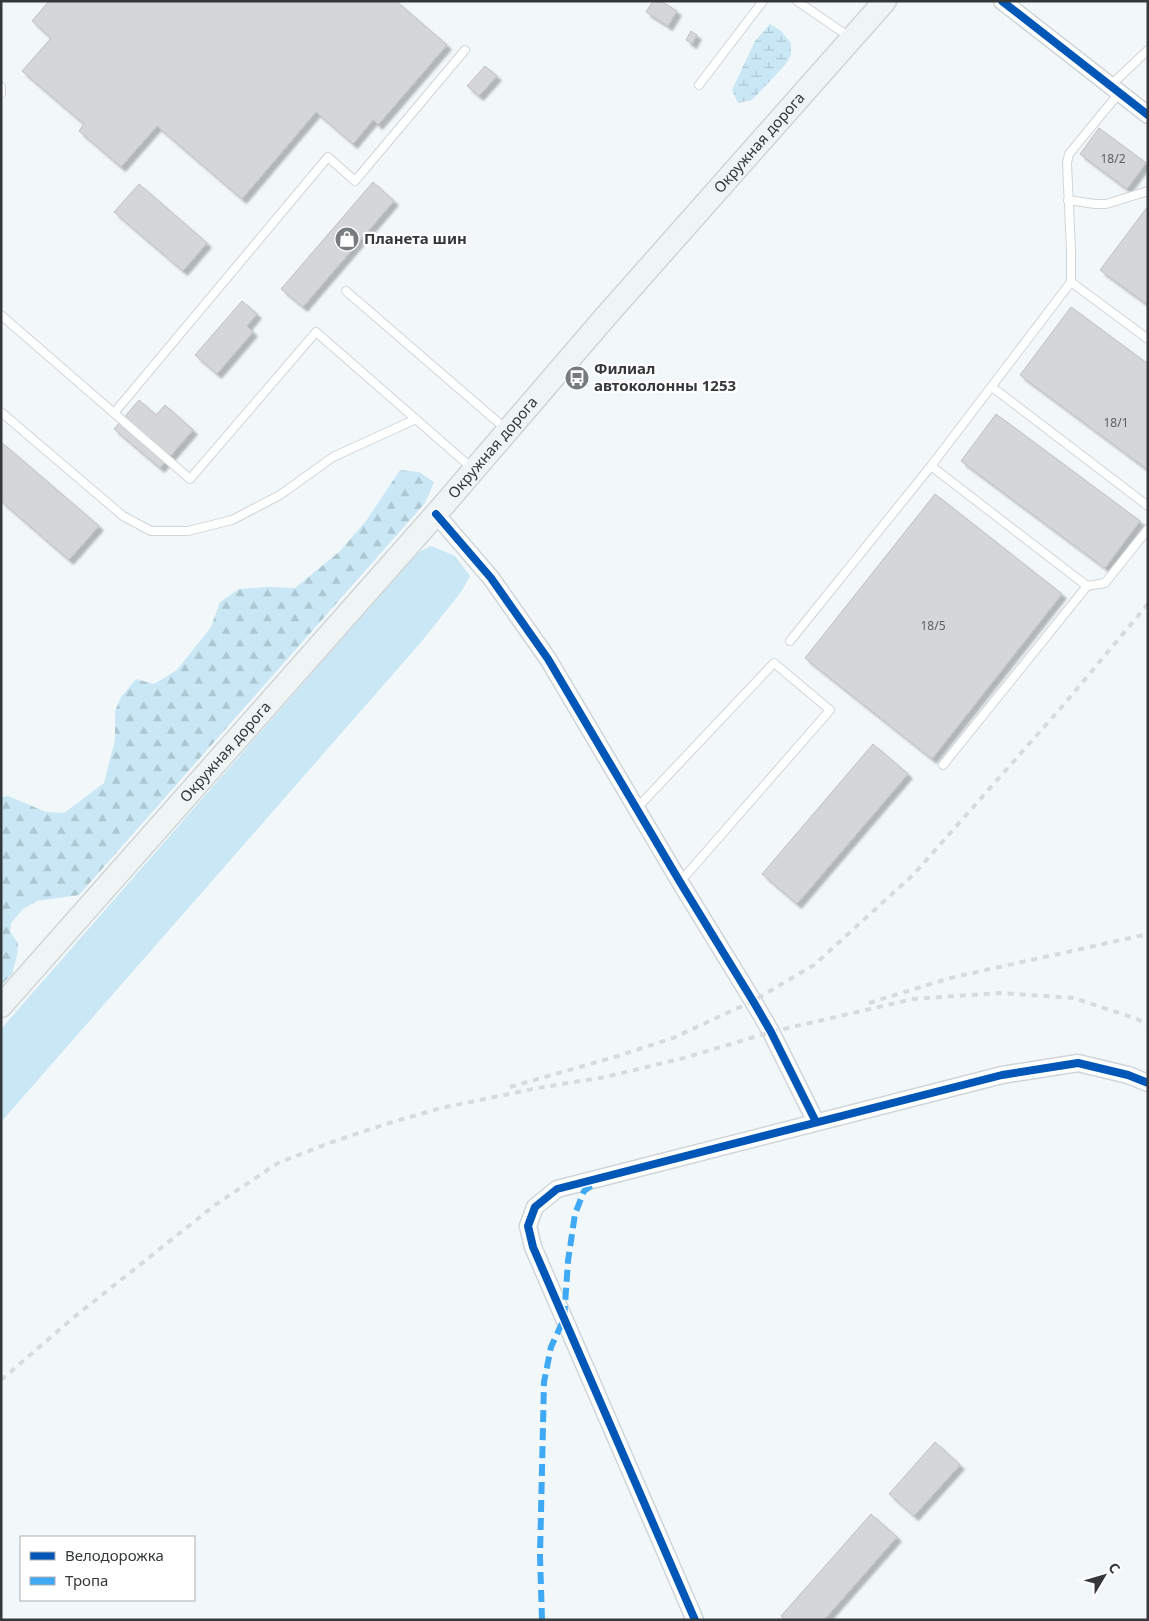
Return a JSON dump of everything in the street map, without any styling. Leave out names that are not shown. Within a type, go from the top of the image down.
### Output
[{"type":"main road","name":"Окружная дорога","points":[[1,1006],[436,514],[619,300],[884,1]]},
{"type":"street","points":[[1002,1],[1148,115]]},
{"type":"street","points":[[436,514],[491,578],[548,659],[771,1032],[816,1122]]},
{"type":"street","points":[[695,1620],[533,1247],[528,1226],[535,1207],[557,1189],[1002,1075],[1078,1063],[1128,1075],[1148,1083]]},
{"type":"lane","points":[[699,85],[763,1]]},
{"type":"lane","points":[[797,1],[852,38]]},
{"type":"lane","points":[[114,413],[328,157],[355,181],[465,50]]},
{"type":"lane","points":[[790,641],[931,466],[1071,282],[1067,163],[1069,154],[1115,90],[1148,50]]},
{"type":"lane","points":[[1,87],[1,94]]},
{"type":"lane","points":[[1068,200],[1106,204],[1148,191]]},
{"type":"lane","points":[[1071,282],[1148,339]]},
{"type":"lane","points":[[346,291],[508,431]]},
{"type":"lane","points":[[1,315],[190,478],[316,332],[474,470]]},
{"type":"lane","points":[[992,388],[1148,506]]},
{"type":"lane","points":[[1,412],[123,516],[151,531],[188,531],[232,520],[280,495],[333,457],[416,419]]},
{"type":"lane","points":[[931,466],[1087,586],[1097,586],[1105,583],[1148,529]]},
{"type":"lane","points":[[943,764],[1087,586]]},
{"type":"lane","points":[[637,808],[774,662],[830,710],[680,882]]},
{"type":"green space","points":[[770,24],[781,31],[791,43],[791,55],[785,65],[752,100],[738,103],[732,90],[755,41]]},
{"type":"green space","points":[[400,470],[419,472],[434,482],[425,503],[79,895],[37,901],[23,909],[11,923],[10,932],[18,943],[17,955],[12,974],[1,985],[1,797],[8,796],[46,812],[64,813],[104,783],[115,740],[115,711],[121,697],[136,679],[154,684],[177,670],[211,627],[220,602],[239,589],[295,588],[339,552],[366,521]]},
{"type":"green space","points":[[431,546],[455,556],[470,576],[461,592],[422,641],[1,1122],[1,1029],[417,553]]},
{"type":"building","points":[[49,1],[396,1],[447,45],[378,125],[373,120],[353,144],[316,112],[242,199],[157,126],[121,167],[79,131],[84,124],[22,71],[51,38],[32,21]]},
{"type":"building","points":[[653,1],[661,1],[677,11],[668,26],[646,12]]},
{"type":"building","points":[[691,31],[697,35],[692,44],[686,40]]},
{"type":"building","points":[[485,66],[497,76],[479,96],[467,86]]},
{"type":"building","points":[[1099,128],[1146,163],[1127,189],[1080,154]]},
{"type":"building","points":[[373,182],[394,201],[303,307],[281,289]]},
{"type":"building","points":[[139,184],[207,243],[183,271],[114,212]]},
{"type":"building","points":[[1148,206],[1148,305],[1100,270]]},
{"type":"building","points":[[242,301],[257,314],[247,326],[253,332],[217,374],[195,355]]},
{"type":"building","points":[[1071,307],[1148,364],[1148,470],[1020,375]]},
{"type":"building","points":[[139,400],[156,415],[165,405],[193,430],[160,468],[114,429]]},
{"type":"building","points":[[996,414],[1140,521],[1105,568],[961,461]]},
{"type":"building","points":[[1,442],[99,526],[69,560],[1,501]]},
{"type":"building","points":[[935,494],[1062,594],[932,759],[805,658]]},
{"type":"building","points":[[873,744],[908,774],[797,904],[762,874]]},
{"type":"building","points":[[935,1442],[960,1465],[914,1516],[889,1494]]},
{"type":"building","points":[[871,1514],[897,1537],[824,1620],[785,1620],[781,1616]]},
{"type":"railway","points":[[510,1087],[673,1038],[753,1001],[814,965],[914,874],[1060,709],[1148,604]]},
{"type":"railway","points":[[869,1003],[950,978],[1148,934]]},
{"type":"railway","points":[[1,1380],[73,1318],[215,1205],[278,1163],[386,1124],[441,1108],[538,1088],[605,1077],[684,1058],[771,1032],[913,999],[999,993],[1074,998],[1137,1019],[1148,1025]]},
{"type":"marked path","points":[[542,1620],[540,1556],[544,1382],[551,1347],[564,1319],[568,1261],[575,1214],[584,1191],[596,1182]]},
{"type":"cycle path","points":[[1002,1],[1148,115]]},
{"type":"cycle path","points":[[436,514],[491,578],[548,659],[771,1032],[816,1122]]},
{"type":"cycle path","points":[[695,1620],[533,1247],[528,1226],[535,1207],[557,1189],[1002,1075],[1078,1063],[1128,1075],[1148,1083]]},
{"type":"place","name":"Планета шин","points":[[347,239]]},
{"type":"place","name":"Филиал автоколонны 1253","points":[[577,378]]}]
